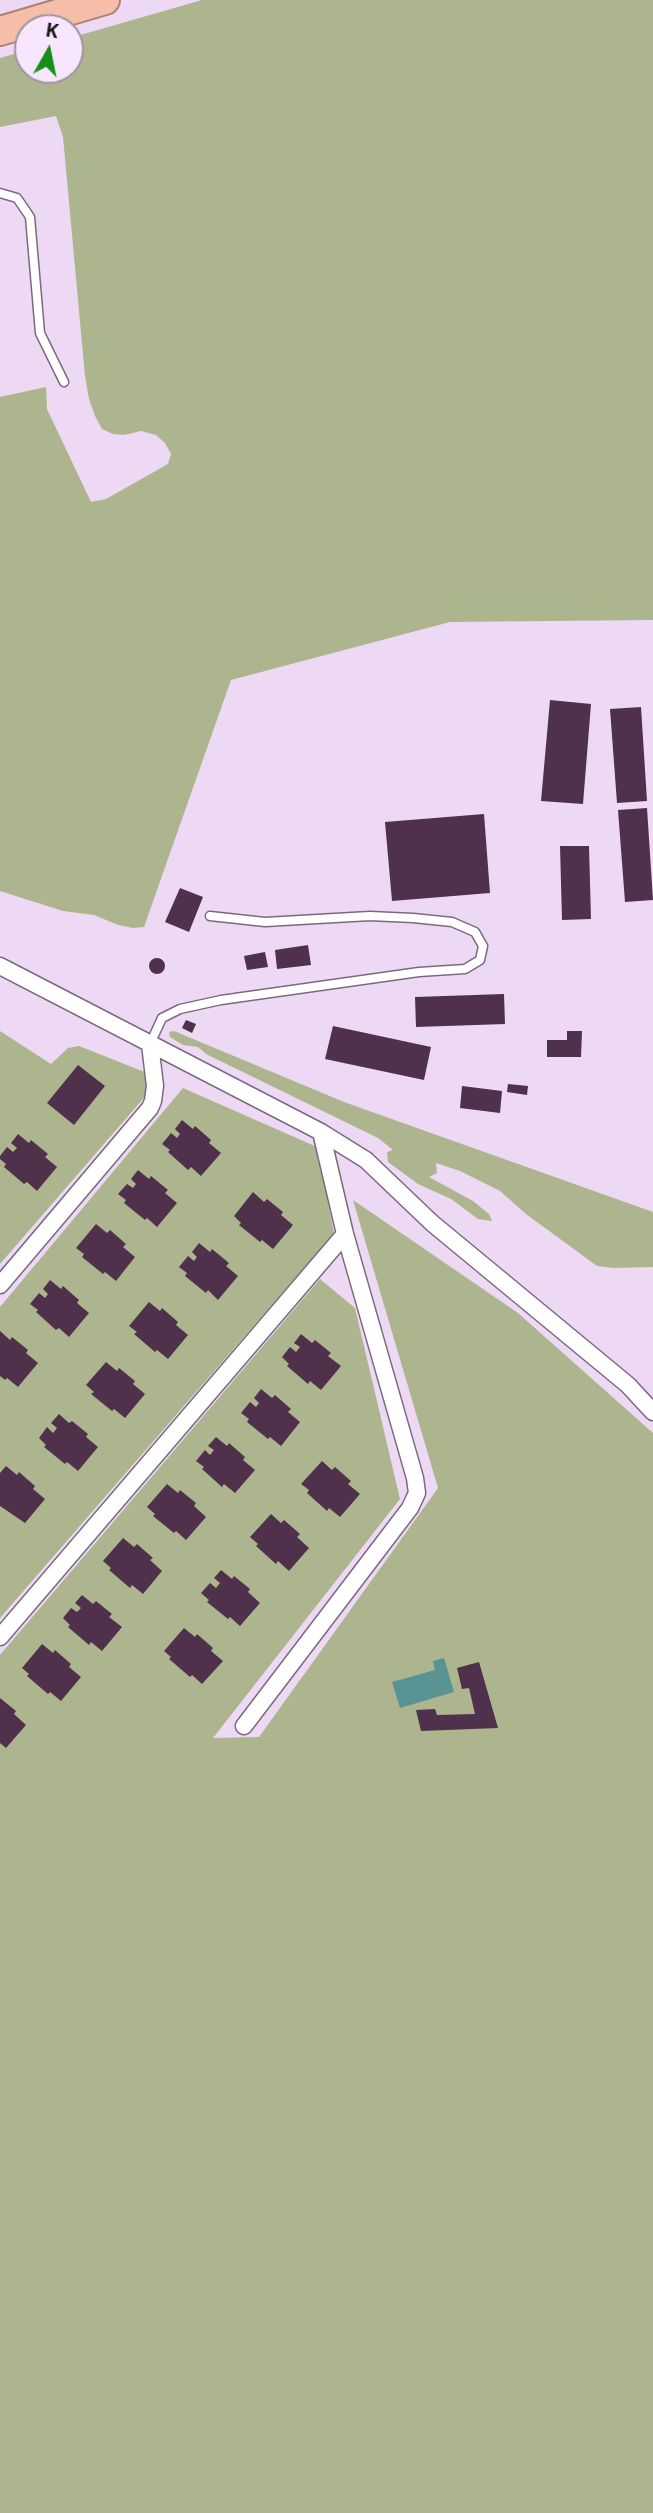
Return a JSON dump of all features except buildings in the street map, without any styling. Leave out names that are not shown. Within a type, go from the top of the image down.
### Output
[{"type":"highway","points":[[0,31],[105,0]]},
{"type":"street","points":[[0,966],[321,1132],[366,1160],[432,1223],[628,1385],[653,1412]]},
{"type":"street","points":[[0,1285],[150,1108],[155,1086],[150,1044]]},
{"type":"street","points":[[244,1726],[410,1508],[417,1493],[345,1234],[321,1132]]},
{"type":"street","points":[[0,1637],[345,1234]]},
{"type":"lane","points":[[0,193],[17,198],[30,217],[40,333],[64,382]]},
{"type":"lane","points":[[150,1044],[162,1018],[180,1009],[221,1000],[419,972],[465,969],[480,960],[483,946],[475,932],[452,922],[370,916],[265,922],[209,916]]},
{"type":"shaded area","points":[[202,0],[653,0],[653,620],[450,622],[231,680],[144,927],[133,928],[94,915],[63,911],[0,891],[0,397],[46,387],[47,409],[91,502],[106,499],[168,464],[171,454],[165,443],[156,435],[141,431],[124,435],[113,434],[102,429],[89,399],[63,137],[56,116],[0,127],[0,58],[14,54],[14,84],[84,84],[84,34]]},
{"type":"shaded area","points":[[0,1031],[51,1064],[68,1048],[79,1046],[147,1073],[149,1092],[0,1264]]},
{"type":"shaded area","points":[[174,1031],[344,1102],[653,1212],[653,1267],[597,1266],[526,1214],[500,1191],[460,1171],[436,1163],[437,1173],[429,1177],[473,1201],[489,1214],[492,1221],[478,1219],[451,1199],[418,1184],[388,1162],[387,1152],[393,1150],[378,1138],[206,1054],[198,1047],[183,1045],[170,1037],[169,1032]]},
{"type":"shaded area","points":[[183,1088],[317,1147],[334,1233],[0,1618],[0,1307]]},
{"type":"shaded area","points":[[353,1200],[518,1313],[653,1433],[653,2513],[0,2513],[0,1655],[320,1279],[355,1308],[400,1499],[213,1738],[259,1737],[438,1488]]},
{"type":"shaded area","points":[[444,1658],[454,1692],[400,1708],[392,1682],[435,1670],[433,1661]]}]
